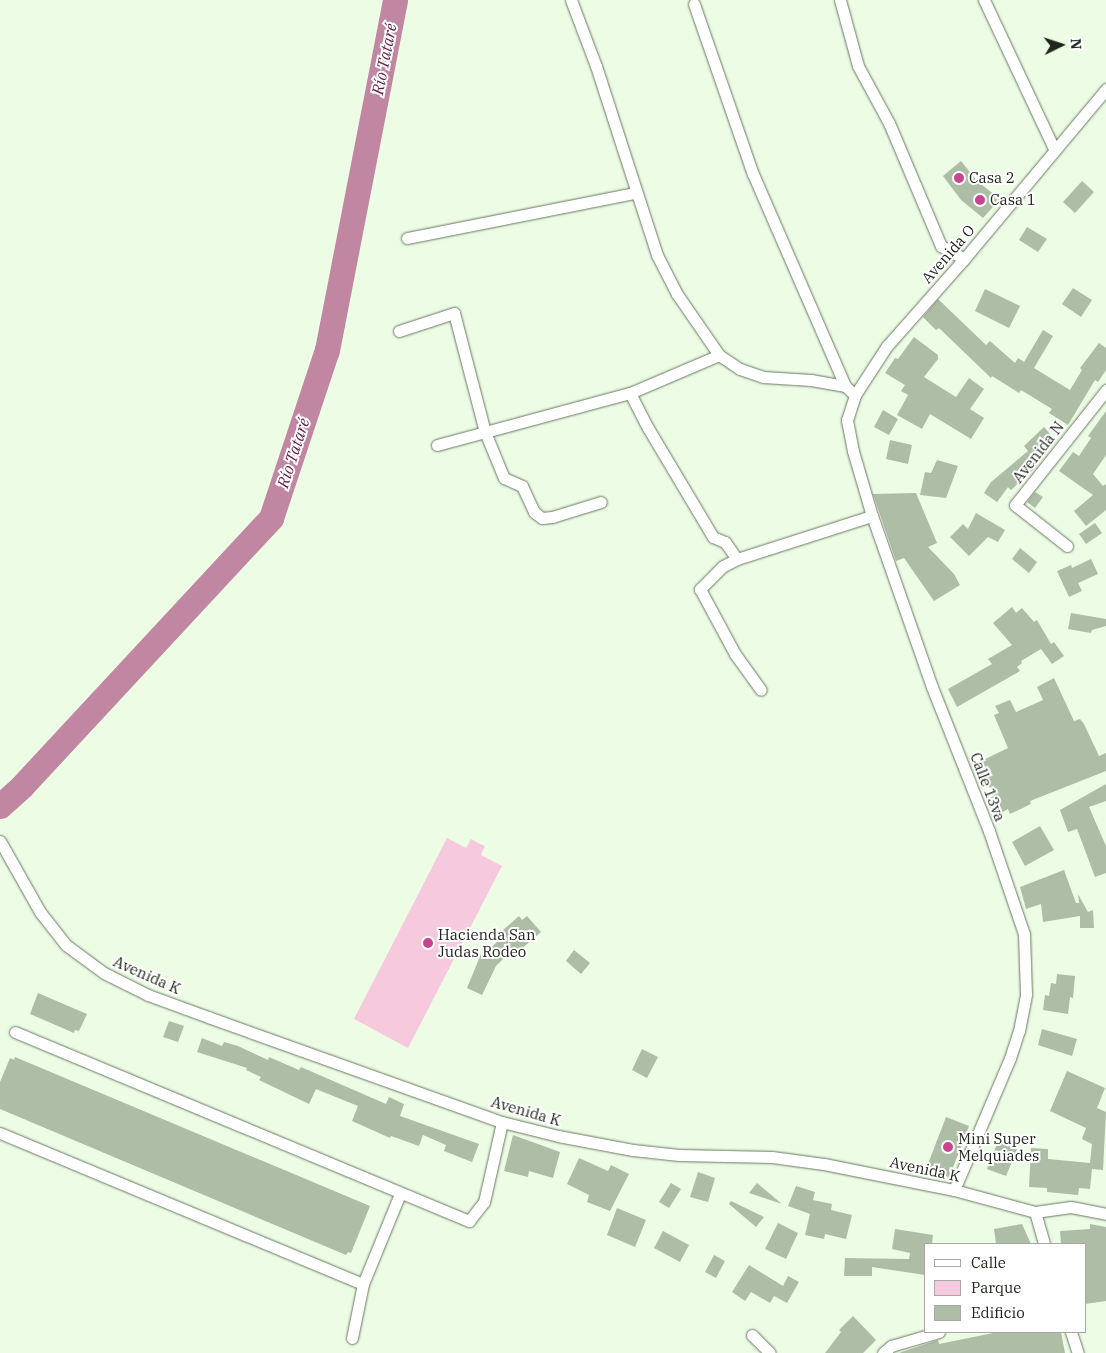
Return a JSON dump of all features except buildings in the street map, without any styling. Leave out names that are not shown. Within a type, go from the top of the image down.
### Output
[{"type":"street","points":[[571,0],[596,66],[657,255],[677,294],[719,355],[740,369],[763,377],[811,380],[845,386]]},
{"type":"street","points":[[840,0],[858,66],[889,123],[941,246],[964,259]]},
{"type":"street","points":[[984,0],[1054,149]]},
{"type":"street","points":[[694,4],[753,174],[845,386],[855,396]]},
{"type":"street","name":"Avenida O","points":[[855,396],[887,346],[964,259],[1106,89]]},
{"type":"street","points":[[407,238],[636,193]]},
{"type":"street","points":[[399,331],[454,313],[485,432],[504,478],[522,486],[534,512],[542,518],[552,517],[601,502]]},
{"type":"street","points":[[437,445],[630,393],[719,355]]},
{"type":"street","name":"Avenida N","points":[[1067,546],[1015,505],[1106,390]]},
{"type":"street","points":[[630,393],[648,428],[713,537],[725,542],[737,559]]},
{"type":"street","name":"Calle 13va","points":[[855,396],[847,420],[852,451],[872,516],[929,677],[989,831],[1024,934],[1026,994],[1019,1031],[1010,1058],[954,1190]]},
{"type":"street","points":[[761,690],[735,654],[700,589],[723,566],[737,559],[872,516]]},
{"type":"street","name":"Avenida K","points":[[0,841],[40,912],[66,945],[104,973],[148,995],[502,1122],[558,1136],[633,1150],[679,1155],[772,1157],[824,1164],[954,1190],[1035,1212],[1071,1207],[1106,1214]]},
{"type":"street","points":[[15,1032],[468,1221],[484,1202],[502,1122]]},
{"type":"street","points":[[0,1133],[363,1284]]},
{"type":"street","points":[[352,1338],[363,1284],[400,1194]]},
{"type":"street","points":[[1035,1212],[1044,1243]]},
{"type":"street","points":[[883,1353],[891,1346],[936,1333]]},
{"type":"street","points":[[1070,1333],[1078,1353]]},
{"type":"street","points":[[752,1335],[770,1353]]},
{"type":"green space","name":"Hacienda San Judas Rodeo","points":[[447,838],[466,848],[471,839],[485,846],[481,855],[502,866],[408,1048],[354,1019]]},
{"type":"waterway","name":"Río Tataré","points":[[0,806],[22,786],[271,518],[327,350],[395,0]]},
{"type":"place","name":"Casa 2","points":[[959,178]]},
{"type":"place","name":"Casa 1","points":[[980,200]]},
{"type":"place","name":"Hacienda San Judas Rodeo","points":[[428,943]]},
{"type":"place","name":"Mini Super Melquiades","points":[[948,1147]]}]
